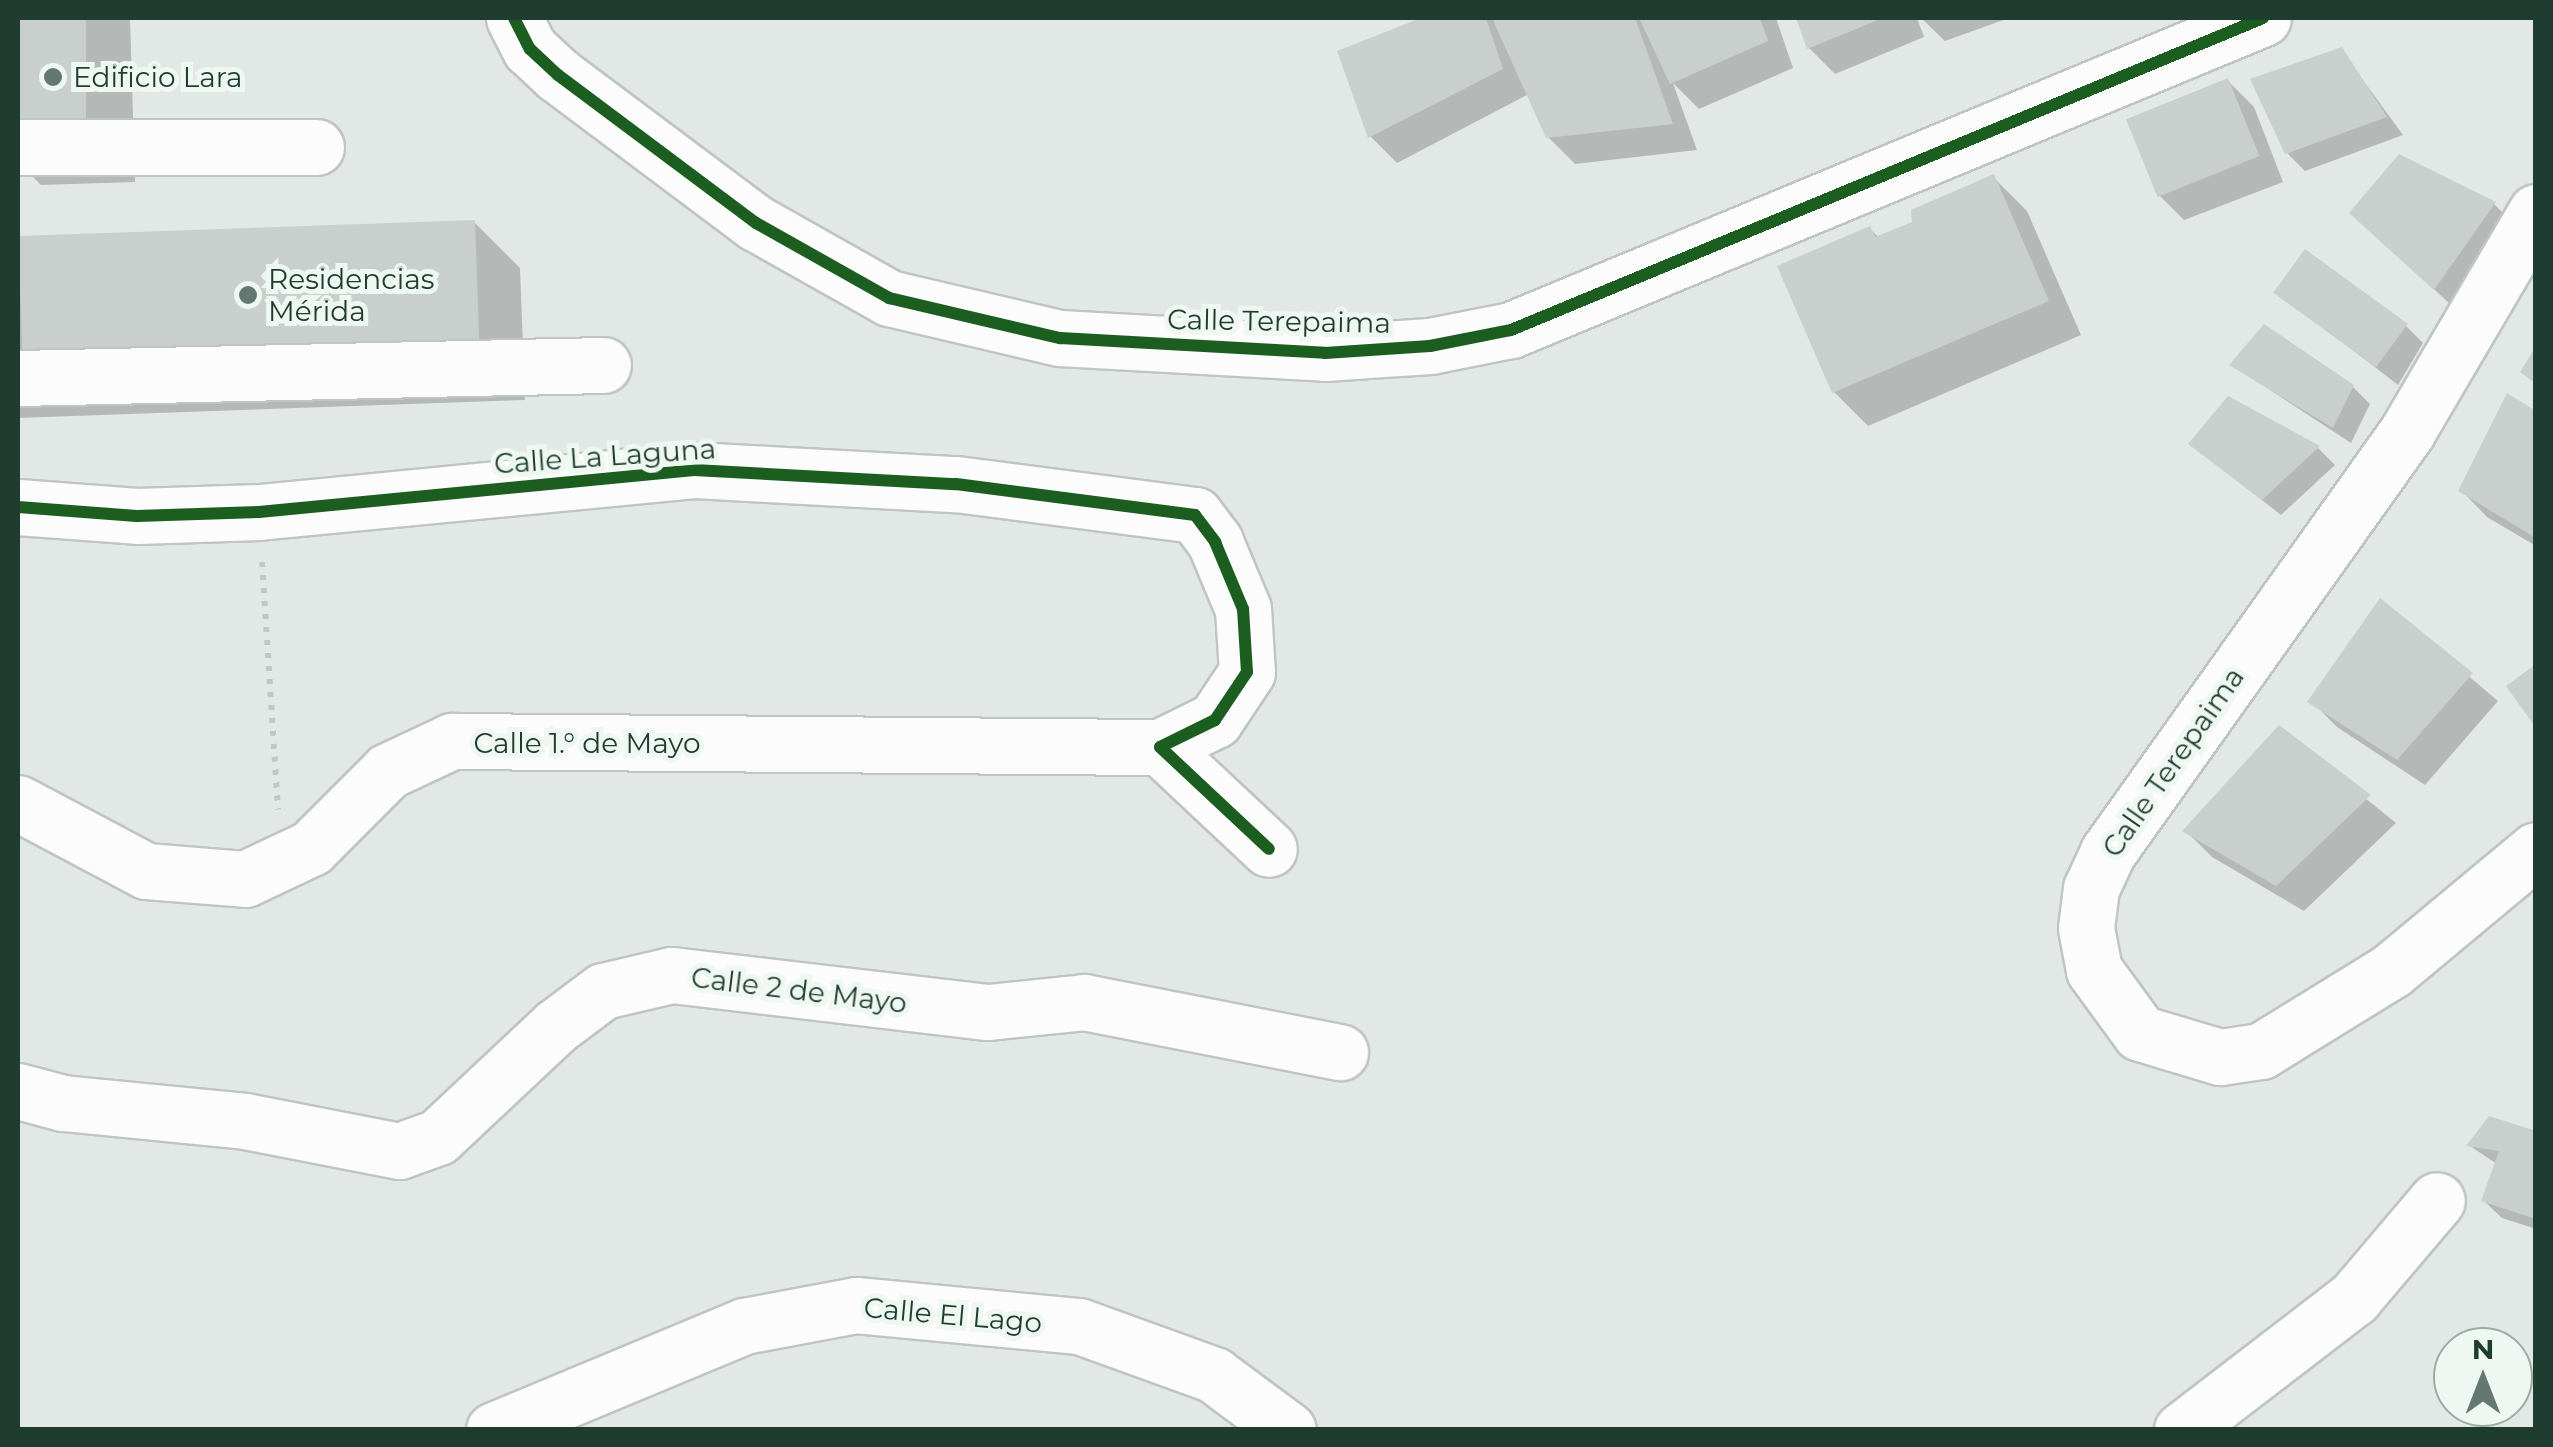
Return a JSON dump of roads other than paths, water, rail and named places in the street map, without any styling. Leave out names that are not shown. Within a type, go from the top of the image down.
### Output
[{"type":"street","name":"Calle Terepaima","points":[[514,18],[530,49],[558,75],[756,223],[889,298],[1060,338],[1324,353],[1430,346],[1511,330],[2263,18]]},
{"type":"street","points":[[18,147],[316,147]]},
{"type":"street","name":"Calle Terepaima","points":[[2536,212],[2398,447],[2108,852],[2088,915],[2094,970],[2140,1033],[2220,1057],[2262,1051],[2392,970],[2536,850]]},
{"type":"street","points":[[18,378],[603,365]]},
{"type":"street","name":"Calle La Laguna","points":[[18,507],[138,516],[259,512],[694,470],[956,484],[1195,515],[1214,542],[1243,609],[1247,672],[1214,720],[1160,747]]},
{"type":"street","name":"Calle 1.° de Mayo","points":[[18,803],[146,871],[245,880],[311,848],[388,771],[452,742],[1160,747]]},
{"type":"street","points":[[1160,747],[1269,849]]},
{"type":"street","name":"Calle 2 de Mayo","points":[[18,1091],[63,1103],[245,1122],[399,1151],[438,1138],[555,1027],[603,991],[672,976],[988,1012],[1084,1002],[1340,1052]]},
{"type":"street","points":[[2182,1430],[2354,1298],[2437,1200]]},
{"type":"street","name":"Calle El Lago","points":[[494,1430],[744,1326],[856,1305],[1079,1326],[1214,1375],[1288,1430]]},
{"type":"place","name":"Edificio Lara","points":[[53,77]]},
{"type":"place","name":"Residencias Mérida","points":[[248,295]]}]
